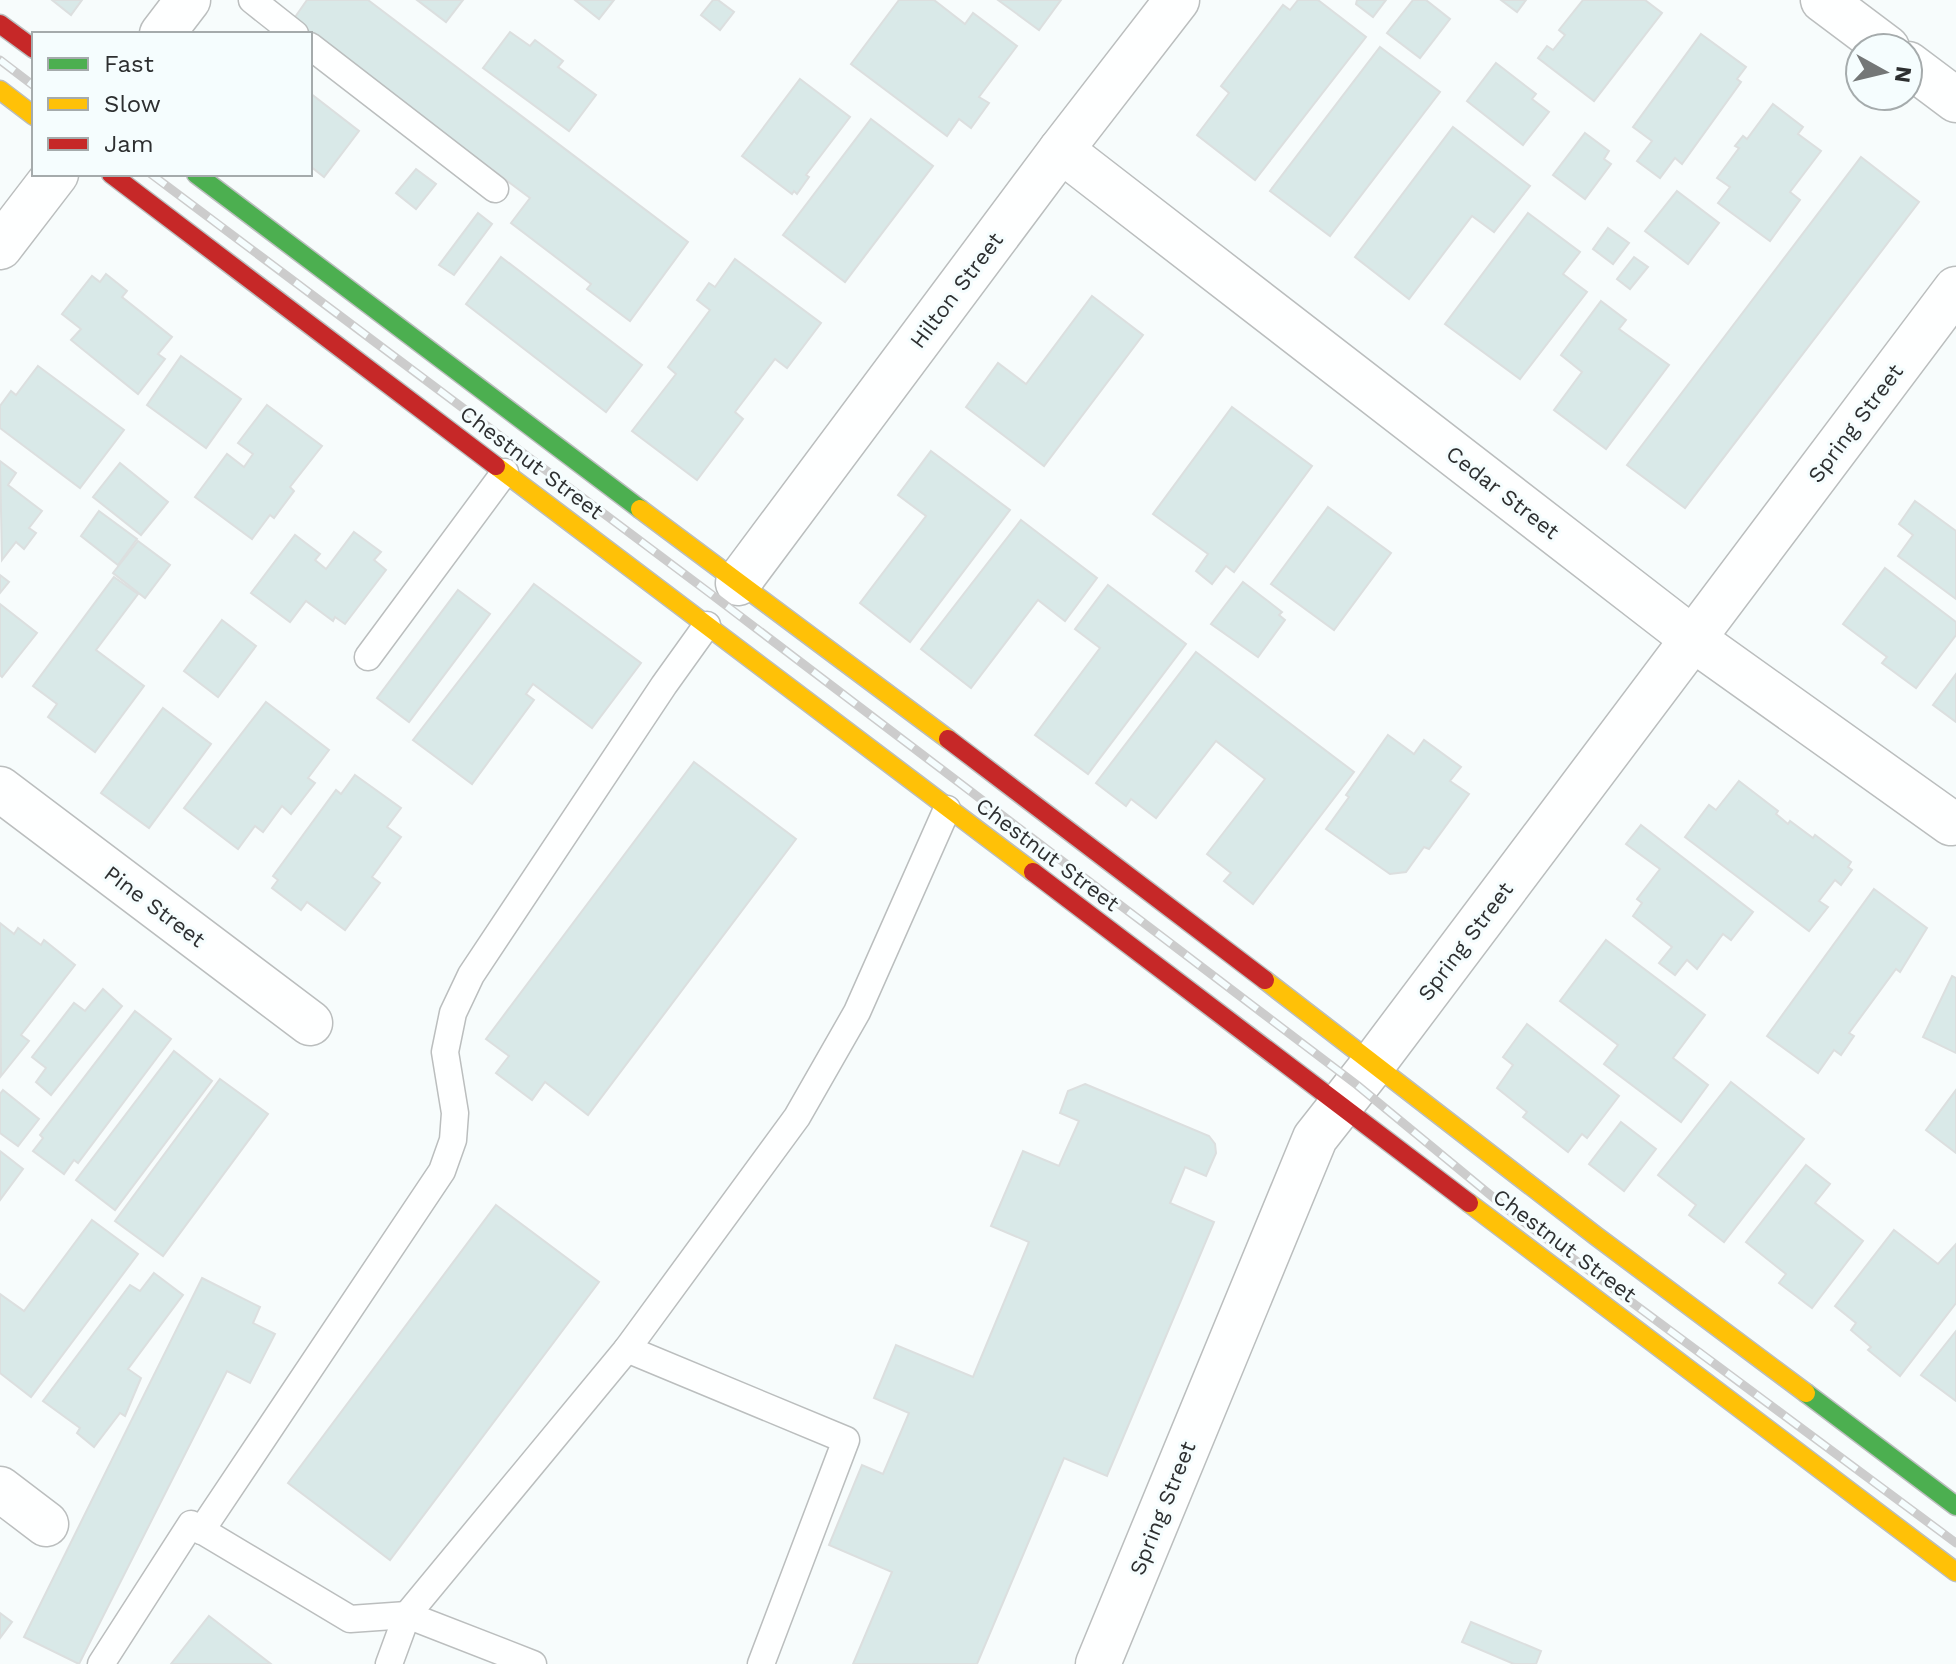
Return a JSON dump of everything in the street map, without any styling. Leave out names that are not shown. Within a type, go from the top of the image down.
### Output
[{"type":"street","points":[[164,32],[188,0]]},
{"type":"street","name":"Hilton Street","points":[[738,583],[1061,150],[1177,0]]},
{"type":"street","points":[[1823,0],[1866,32]]},
{"type":"street","points":[[0,24],[32,48]]},
{"type":"street","points":[[1924,76],[1956,100]]},
{"type":"street","points":[[0,90],[32,114]]},
{"type":"street","name":"Cedar Street","points":[[1061,150],[1693,639],[1951,823]]},
{"type":"street","points":[[0,247],[54,176]]},
{"type":"street","name":"Chestnut Street","points":[[114,176],[1956,1572]]},
{"type":"street","name":"Chestnut Street","points":[[199,176],[1956,1506]]},
{"type":"street","name":"Spring Street","points":[[1098,1664],[1315,1138],[1956,289]]},
{"type":"street","name":"Pine Street","points":[[0,789],[310,1023]]},
{"type":"street","points":[[0,1489],[46,1524]]},
{"type":"lane","points":[[252,0],[292,32]]},
{"type":"lane","points":[[312,48],[495,189]]},
{"type":"lane","points":[[368,657],[505,472]]},
{"type":"lane","points":[[201,1531],[442,1171],[453,1140],[455,1113],[445,1052],[453,1013],[471,975],[707,625]]},
{"type":"lane","points":[[389,1664],[407,1615],[627,1349],[797,1117],[857,1012],[947,809]]},
{"type":"lane","points":[[627,1349],[846,1440],[761,1664]]},
{"type":"lane","points":[[101,1664],[191,1524],[350,1619],[407,1615],[533,1664]]},
{"type":"building","points":[[52,0],[82,0],[71,15]]},
{"type":"building","points":[[307,0],[368,0],[688,242],[630,321],[587,289],[591,284],[511,223],[530,198],[293,20]]},
{"type":"building","points":[[417,0],[463,0],[446,22]]},
{"type":"building","points":[[575,0],[614,0],[599,19]]},
{"type":"building","points":[[713,0],[718,0],[734,12],[720,30],[701,15]]},
{"type":"building","points":[[899,0],[934,0],[965,24],[973,13],[1017,46],[979,97],[989,103],[971,128],[959,119],[947,136],[851,64]]},
{"type":"building","points":[[998,0],[1061,0],[1039,30]]},
{"type":"building","points":[[1298,0],[1318,0],[1366,37],[1255,180],[1197,135],[1229,93],[1221,86],[1283,5],[1290,10]]},
{"type":"building","points":[[1357,0],[1386,0],[1373,17],[1356,4]]},
{"type":"building","points":[[1413,0],[1426,0],[1450,19],[1420,58],[1387,33]]},
{"type":"building","points":[[1501,0],[1526,0],[1517,12]]},
{"type":"building","points":[[1583,0],[1645,0],[1662,13],[1594,101],[1538,58],[1547,46],[1553,50],[1565,35],[1559,30]]},
{"type":"building","points":[[510,32],[530,46],[535,40],[563,61],[558,67],[596,95],[569,131],[483,68]]},
{"type":"building","points":[[1701,34],[1746,67],[1737,79],[1741,82],[1682,164],[1675,158],[1660,178],[1637,161],[1652,141],[1633,127]]},
{"type":"building","points":[[1380,47],[1440,92],[1330,236],[1270,191]]},
{"type":"building","points":[[1496,63],[1536,94],[1532,99],[1549,112],[1523,145],[1467,101]]},
{"type":"building","points":[[800,79],[850,117],[806,175],[809,177],[797,194],[794,191],[792,194],[742,156]]},
{"type":"building","points":[[312,95],[359,131],[324,177],[312,168]]},
{"type":"building","points":[[1773,104],[1803,127],[1798,134],[1821,151],[1790,192],[1800,200],[1770,241],[1718,203],[1730,187],[1717,178],[1739,148],[1735,146],[1743,136],[1747,139]]},
{"type":"building","points":[[871,119],[933,166],[845,282],[783,235]]},
{"type":"building","points":[[1453,127],[1530,186],[1494,232],[1472,216],[1409,299],[1355,257]]},
{"type":"building","points":[[1585,133],[1609,151],[1604,159],[1611,164],[1585,199],[1553,175]]},
{"type":"building","points":[[1861,157],[1919,202],[1685,508],[1627,465]]},
{"type":"building","points":[[416,169],[436,184],[416,209],[396,193]]},
{"type":"building","points":[[1677,191],[1719,223],[1688,264],[1645,231]]},
{"type":"building","points":[[478,213],[492,224],[454,275],[439,265]]},
{"type":"building","points":[[1528,213],[1580,252],[1563,274],[1587,292],[1520,379],[1445,324]]},
{"type":"building","points":[[1608,228],[1629,243],[1613,264],[1593,249]]},
{"type":"building","points":[[501,257],[642,365],[606,412],[466,304]]},
{"type":"building","points":[[1634,257],[1648,267],[1630,289],[1617,279]]},
{"type":"building","points":[[735,259],[821,323],[787,368],[775,359],[735,412],[743,419],[697,480],[632,431],[676,374],[668,367],[710,310],[697,300],[709,283],[715,287]]},
{"type":"building","points":[[106,274],[127,291],[122,297],[172,337],[158,354],[165,359],[138,394],[71,340],[81,329],[62,314],[92,276],[100,282]]},
{"type":"building","points":[[1092,296],[1143,335],[1044,466],[966,407],[998,363],[1026,384]]},
{"type":"building","points":[[1601,301],[1626,320],[1619,329],[1669,365],[1606,449],[1554,410],[1582,372],[1561,355]]},
{"type":"building","points":[[181,356],[241,399],[206,448],[147,405]]},
{"type":"building","points":[[38,366],[124,430],[80,488],[0,428],[0,406],[11,391],[16,395]]},
{"type":"building","points":[[267,405],[322,446],[290,487],[294,491],[274,518],[270,515],[252,539],[195,497],[227,454],[244,467],[253,454],[238,443]]},
{"type":"building","points":[[1232,407],[1312,466],[1234,572],[1226,566],[1212,584],[1196,571],[1208,554],[1153,514]]},
{"type":"building","points":[[931,451],[1010,510],[910,642],[860,603],[926,516],[898,495]]},
{"type":"building","points":[[0,461],[16,473],[8,485],[42,511],[29,528],[36,533],[24,549],[16,542],[2,560]]},
{"type":"building","points":[[120,463],[168,502],[141,535],[93,497]]},
{"type":"building","points":[[1915,501],[1956,531],[1956,599],[1898,556],[1913,535],[1899,524]]},
{"type":"building","points":[[1328,507],[1391,553],[1334,630],[1271,584]]},
{"type":"building","points":[[99,511],[137,539],[118,565],[81,536]]},
{"type":"building","points":[[1021,520],[1097,578],[1065,621],[1038,600],[971,688],[921,649]]},
{"type":"building","points":[[354,532],[381,552],[374,560],[386,570],[345,624],[335,617],[333,621],[306,601],[290,622],[251,593],[295,535],[320,554],[315,560],[326,569]]},
{"type":"building","points":[[138,541],[170,565],[145,598],[113,573]]},
{"type":"building","points":[[1885,568],[1956,622],[1956,635],[1916,688],[1882,663],[1887,657],[1843,624]]},
{"type":"building","points":[[0,575],[9,582],[0,593]]},
{"type":"building","points":[[114,577],[138,594],[96,650],[144,686],[95,752],[48,717],[57,704],[33,686]]},
{"type":"building","points":[[1243,582],[1282,612],[1279,615],[1285,620],[1258,657],[1211,624]]},
{"type":"building","points":[[534,584],[641,663],[592,728],[533,684],[526,694],[534,700],[472,784],[413,740]]},
{"type":"building","points":[[1108,585],[1186,644],[1088,774],[1035,735],[1100,648],[1075,629]]},
{"type":"building","points":[[458,590],[490,614],[409,722],[377,698]]},
{"type":"building","points":[[0,604],[37,633],[2,677],[0,675]]},
{"type":"building","points":[[222,620],[256,646],[218,697],[184,671]]},
{"type":"building","points":[[1196,652],[1354,772],[1253,904],[1224,881],[1231,873],[1207,854],[1265,779],[1216,741],[1156,818],[1131,799],[1126,806],[1096,783]]},
{"type":"building","points":[[1956,674],[1956,722],[1933,705]]},
{"type":"building","points":[[266,702],[329,750],[308,778],[315,783],[291,814],[282,806],[263,832],[255,826],[238,849],[184,808]]},
{"type":"building","points":[[163,708],[211,744],[149,828],[101,793]]},
{"type":"building","points":[[1388,735],[1414,754],[1424,740],[1461,767],[1450,781],[1469,794],[1429,849],[1424,847],[1406,872],[1390,874],[1326,829]]},
{"type":"building","points":[[694,762],[796,839],[588,1115],[545,1082],[532,1100],[496,1073],[509,1056],[486,1039]]},
{"type":"building","points":[[355,775],[401,808],[387,827],[401,837],[372,877],[380,883],[345,930],[307,902],[301,910],[272,888],[278,880],[273,876],[336,790],[341,794]]},
{"type":"building","points":[[1739,781],[1778,811],[1776,814],[1788,824],[1790,821],[1813,838],[1815,835],[1851,862],[1848,867],[1852,870],[1841,885],[1835,880],[1819,901],[1828,907],[1809,931],[1685,837],[1709,805],[1716,810]]},
{"type":"building","points":[[1641,825],[1753,912],[1731,940],[1723,934],[1697,969],[1687,960],[1675,975],[1659,963],[1672,947],[1633,916],[1642,903],[1637,899],[1660,869],[1626,844]]},
{"type":"building","points":[[1874,889],[1927,928],[1900,972],[1896,969],[1849,1033],[1854,1036],[1841,1055],[1834,1050],[1818,1073],[1767,1036]]},
{"type":"building","points":[[0,923],[14,934],[18,928],[41,945],[44,940],[75,965],[21,1035],[29,1041],[1,1076]]},
{"type":"building","points":[[1606,940],[1705,1015],[1673,1058],[1708,1085],[1681,1122],[1604,1064],[1618,1045],[1560,1001]]},
{"type":"building","points":[[1952,976],[1956,978],[1956,1053],[1923,1037]]},
{"type":"building","points":[[103,989],[122,1006],[51,1095],[36,1082],[46,1068],[32,1057],[74,1003],[85,1011]]},
{"type":"building","points":[[135,1011],[171,1039],[78,1163],[74,1160],[64,1174],[33,1151],[43,1138],[40,1135]]},
{"type":"building","points":[[1527,1024],[1619,1096],[1587,1138],[1582,1134],[1568,1152],[1523,1117],[1527,1112],[1497,1088],[1513,1065],[1503,1057]]},
{"type":"building","points":[[174,1051],[212,1081],[115,1210],[76,1180]]},
{"type":"building","points":[[220,1079],[268,1114],[163,1256],[115,1221]]},
{"type":"building","points":[[1731,1082],[1804,1139],[1724,1242],[1689,1215],[1696,1205],[1658,1175]]},
{"type":"building","points":[[1085,1084],[1209,1136],[1215,1144],[1216,1153],[1206,1176],[1185,1167],[1170,1203],[1214,1222],[1107,1476],[1064,1458],[977,1664],[853,1664],[892,1572],[829,1545],[862,1465],[883,1474],[909,1413],[874,1398],[896,1345],[973,1377],[1029,1242],[991,1226],[1023,1151],[1059,1166],[1079,1121],[1060,1113],[1068,1091]]},
{"type":"building","points":[[3,1090],[39,1119],[18,1146],[0,1133],[0,1094]]},
{"type":"building","points":[[1956,1090],[1956,1153],[1926,1130]]},
{"type":"building","points":[[1621,1122],[1656,1149],[1624,1191],[1589,1164]]},
{"type":"building","points":[[0,1151],[23,1169],[0,1200]]},
{"type":"building","points":[[1806,1165],[1830,1184],[1815,1203],[1863,1241],[1812,1308],[1779,1283],[1786,1274],[1746,1242]]},
{"type":"building","points":[[496,1205],[599,1282],[390,1560],[288,1483]]},
{"type":"building","points":[[92,1220],[138,1254],[31,1397],[0,1373],[0,1294],[24,1311]]},
{"type":"building","points":[[1894,1230],[1938,1264],[1956,1244],[1956,1303],[1900,1376],[1868,1350],[1871,1347],[1851,1330],[1856,1323],[1835,1306]]},
{"type":"building","points":[[154,1273],[183,1295],[128,1369],[141,1378],[125,1416],[120,1413],[94,1447],[77,1433],[80,1428],[43,1401],[130,1285],[140,1291]]},
{"type":"building","points":[[202,1278],[260,1307],[253,1323],[275,1334],[250,1383],[227,1371],[79,1664],[24,1637]]},
{"type":"building","points":[[1956,1331],[1956,1401],[1921,1375]]},
{"type":"building","points":[[0,1613],[12,1622],[0,1638]]},
{"type":"building","points":[[209,1616],[271,1664],[171,1664]]},
{"type":"building","points":[[1471,1622],[1541,1651],[1536,1664],[1514,1664],[1462,1642]]},
{"type":"railway","points":[[0,60],[32,84]]},
{"type":"railway","points":[[154,176],[711,594],[1357,1085],[1517,1217],[1956,1543]]},
{"type":"traffic: fast","points":[[199,176],[640,509]]},
{"type":"traffic: fast","points":[[1806,1393],[1956,1506]]},
{"type":"traffic: slow","points":[[0,90],[32,114]]},
{"type":"traffic: slow","points":[[496,466],[1033,872]]},
{"type":"traffic: slow","points":[[640,509],[948,739]]},
{"type":"traffic: slow","points":[[1265,980],[1596,1236],[1806,1393]]},
{"type":"traffic: slow","points":[[1469,1203],[1956,1572]]},
{"type":"traffic: jam","points":[[0,24],[32,48]]},
{"type":"traffic: jam","points":[[114,176],[496,466]]},
{"type":"traffic: jam","points":[[948,739],[1265,980]]},
{"type":"traffic: jam","points":[[1033,872],[1469,1203]]}]
